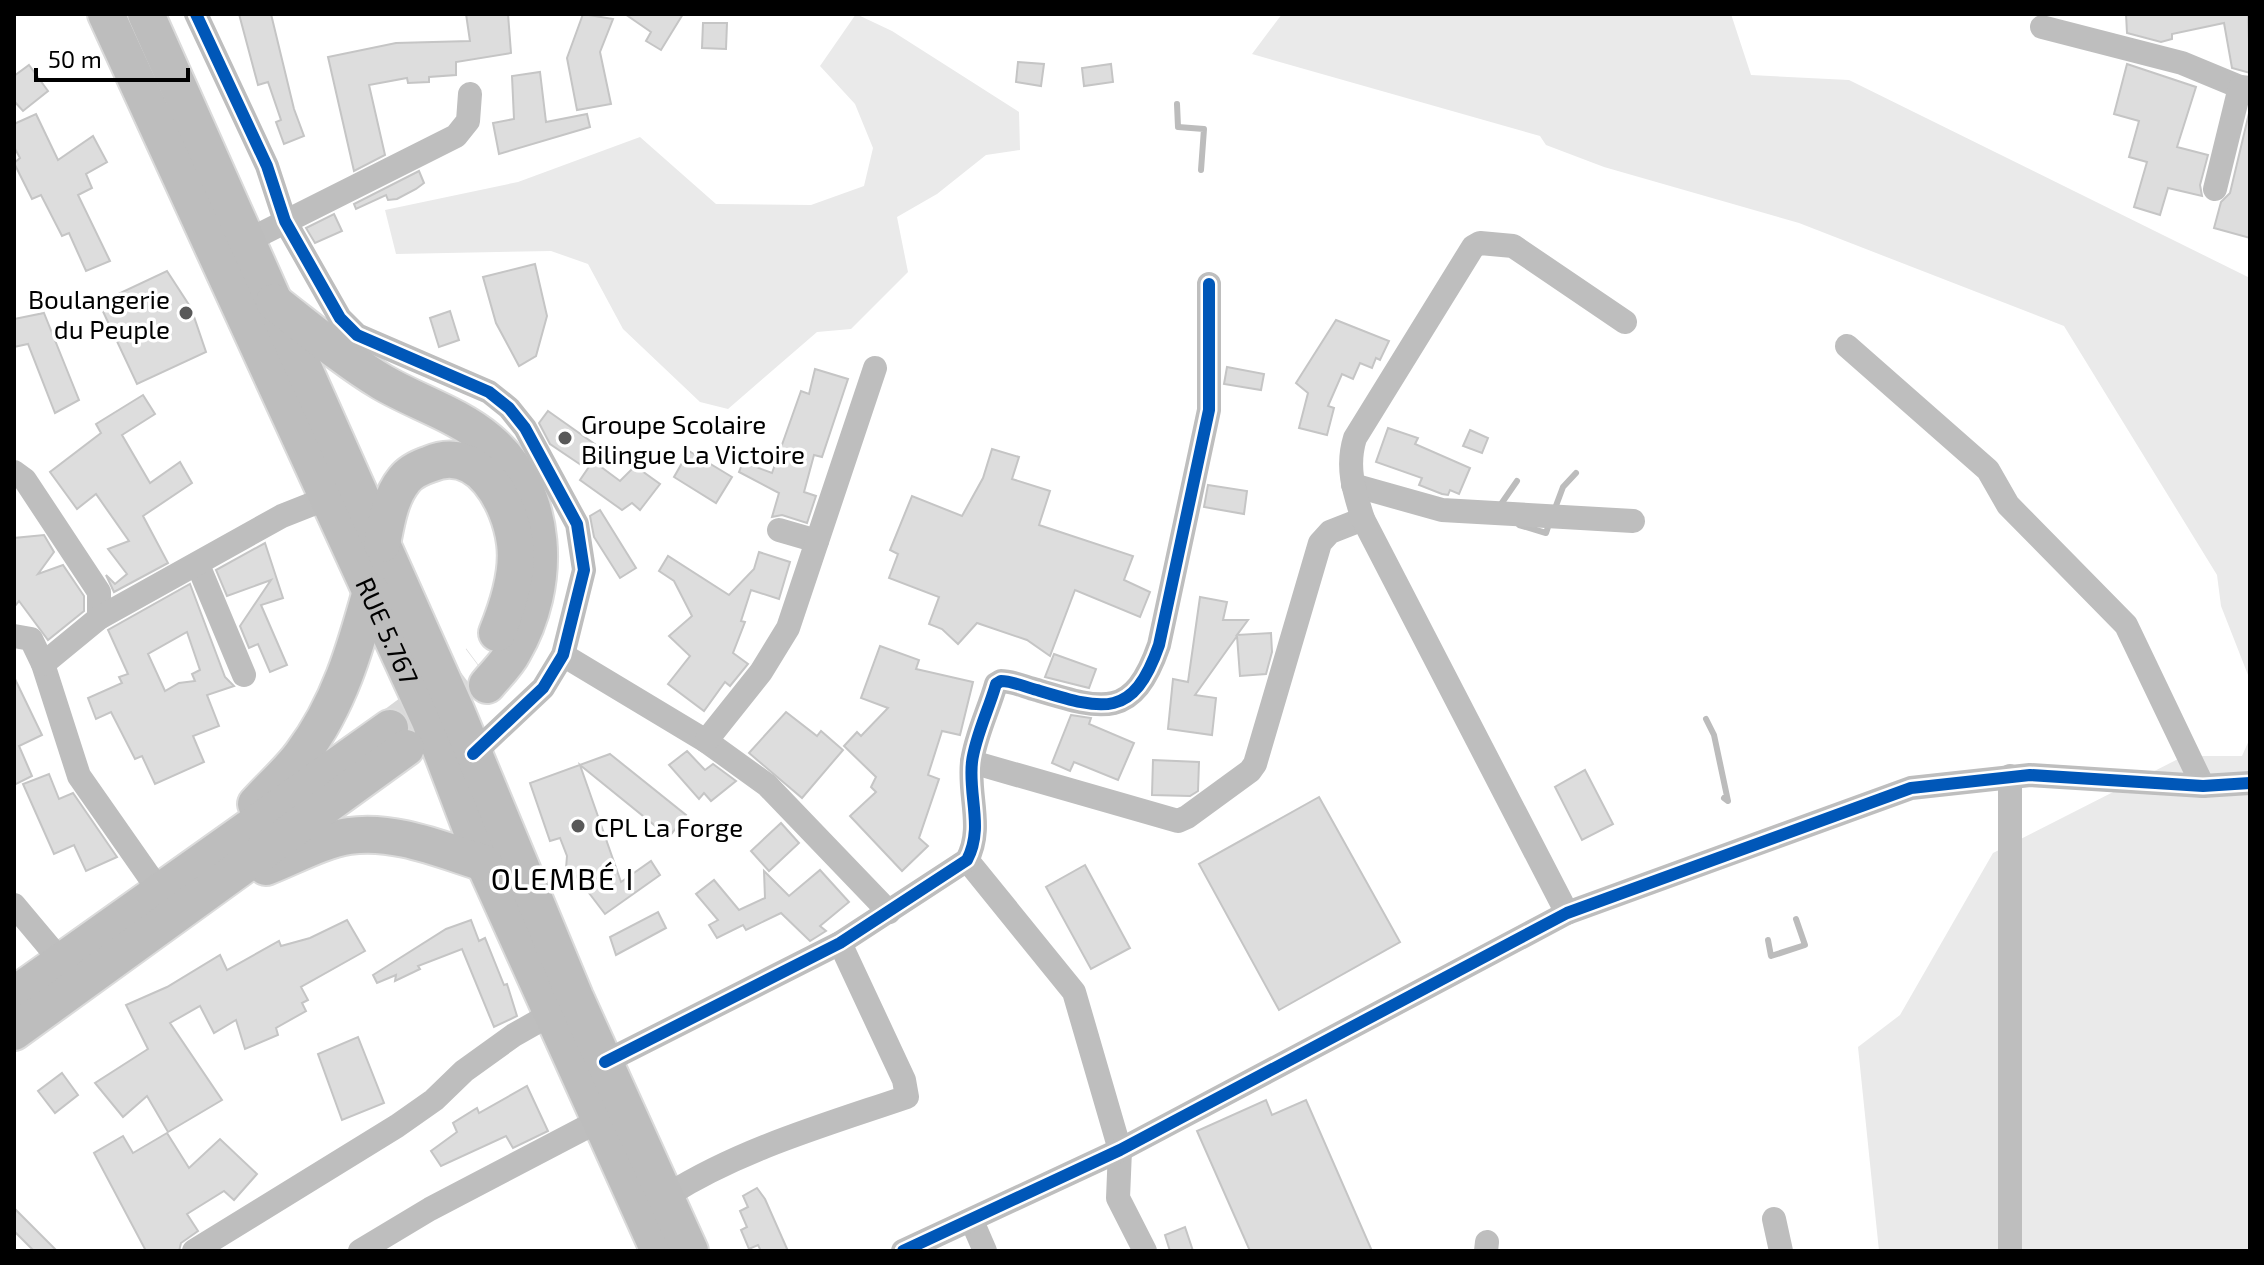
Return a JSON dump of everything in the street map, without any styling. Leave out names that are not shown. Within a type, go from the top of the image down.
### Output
[{"type":"highway","name":"RUE 5.767","points":[[106,14],[330,497],[430,721],[484,863],[659,1251]]},
{"type":"highway","points":[[146,14],[382,544],[605,1062],[668,1195],[690,1251]]},
{"type":"highway","points":[[271,300],[380,381],[466,425],[490,441],[515,469],[534,510],[541,550],[537,593],[513,653],[482,674],[511,591],[515,545],[506,507],[488,478],[470,465],[455,461],[439,460],[419,468],[403,480],[390,507],[382,544]]},
{"type":"highway","points":[[216,869],[302,755],[330,711],[352,660],[371,591]]},
{"type":"highway","points":[[14,1032],[216,869],[398,738]]},
{"type":"highway","points":[[14,995],[158,889],[216,869],[348,836],[385,836],[416,842],[484,863]]},
{"type":"street","points":[[196,14],[267,166],[285,221],[340,318],[357,335],[489,392],[509,408],[525,428],[577,524],[583,547],[581,591],[563,655],[543,688],[473,754]]},
{"type":"street","points":[[2042,27],[2182,63],[2245,87],[2215,189]]},
{"type":"street","points":[[245,242],[456,136],[468,121],[470,94]]},
{"type":"street","points":[[1567,913],[1363,519],[1353,485],[1350,453],[1355,438],[1473,247],[1492,243],[1513,246],[1625,322]]},
{"type":"street","points":[[605,1062],[840,943],[967,860],[976,832],[972,762],[996,684],[1001,681],[1086,704],[1103,705],[1131,695],[1145,681],[1159,645],[1209,410],[1209,284]]},
{"type":"street","points":[[1847,346],[1988,470],[2008,505],[2126,625],[2203,786]]},
{"type":"street","points":[[706,741],[761,672],[788,628],[875,368]]},
{"type":"street","points":[[14,472],[25,480],[99,592],[99,618]]},
{"type":"street","points":[[1353,485],[1442,510],[1633,521]]},
{"type":"street","points":[[43,664],[99,618],[282,516],[330,497]]},
{"type":"street","points":[[972,762],[1178,821],[1187,817],[1255,764],[1320,543],[1330,532],[1363,519]]},
{"type":"street","points":[[779,530],[817,541]]},
{"type":"street","points":[[198,565],[244,675]]},
{"type":"street","points":[[14,636],[31,639],[43,664],[79,776],[158,889]]},
{"type":"street","points":[[563,655],[706,741],[767,785],[889,912]]},
{"type":"street","points":[[2010,776],[2010,1251]]},
{"type":"street","points":[[903,1251],[1120,1150],[1567,913],[1911,788],[2010,776],[2203,786],[2250,783]]},
{"type":"street","points":[[967,860],[1074,992],[1120,1150],[1118,1198],[1145,1251]]},
{"type":"street","points":[[14,905],[61,961]]},
{"type":"street","points":[[668,1195],[714,1168],[783,1139],[907,1097],[904,1080],[840,943]]},
{"type":"street","points":[[194,1251],[397,1126],[434,1100],[464,1071],[514,1035],[551,1014]]},
{"type":"street","points":[[360,1251],[430,1209],[600,1120]]},
{"type":"street","points":[[1774,1219],[1781,1251]]},
{"type":"street","points":[[972,1221],[985,1251]]},
{"type":"shaded area","points":[[856,14],[892,31],[1019,112],[1020,150],[986,155],[937,194],[897,217],[908,272],[851,329],[817,332],[728,409],[700,402],[623,329],[588,264],[551,251],[396,254],[385,210],[518,182],[640,137],[716,204],[811,205],[864,186],[873,148],[855,104],[820,66]]},
{"type":"shaded area","points":[[1282,14],[1731,14],[1751,75],[1849,80],[2250,278],[2250,680],[2221,606],[2217,575],[2064,326],[1799,223],[1604,167],[1546,145],[1540,136],[1252,54]]},
{"type":"shaded area","points":[[2250,738],[2250,1251],[1879,1251],[1858,1047],[1900,1015],[1993,853],[2184,756],[2242,756]]},
{"type":"building","points":[[239,14],[271,14],[294,109],[304,136],[284,144],[276,122],[281,120],[268,82],[258,85]]},
{"type":"building","points":[[466,14],[508,14],[511,53],[456,62],[456,75],[429,77],[429,82],[408,83],[407,78],[369,85],[385,155],[354,171],[328,57],[396,43],[470,41]]},
{"type":"building","points":[[583,14],[613,19],[600,52],[611,104],[577,110],[567,58]]},
{"type":"building","points":[[625,14],[683,14],[661,50],[646,41],[651,32]]},
{"type":"building","points":[[2126,14],[2248,14],[2250,73],[2232,68],[2224,23],[2172,34],[2172,39],[2161,42],[2127,33]]},
{"type":"building","points":[[703,23],[727,23],[726,49],[702,48]]},
{"type":"building","points":[[1018,62],[1044,64],[1041,86],[1016,82]]},
{"type":"building","points":[[1111,64],[1113,82],[1084,86],[1082,68]]},
{"type":"building","points":[[2127,64],[2196,87],[2177,147],[2208,155],[2200,185],[2202,196],[2168,188],[2160,215],[2134,207],[2147,162],[2129,157],[2139,121],[2114,114]]},
{"type":"building","points":[[29,65],[48,91],[23,111],[14,101],[14,76]]},
{"type":"building","points":[[540,72],[546,122],[587,114],[590,127],[499,154],[493,123],[514,119],[512,76]]},
{"type":"building","points":[[2250,109],[2250,238],[2214,228],[2221,202],[2230,193]]},
{"type":"building","points":[[36,114],[58,160],[93,136],[107,162],[86,174],[92,188],[78,195],[110,261],[86,271],[69,233],[62,236],[41,195],[32,199],[14,163],[20,158],[14,147],[14,124]]},
{"type":"building","points":[[419,171],[424,183],[416,189],[397,199],[388,200],[386,195],[356,209],[354,204]]},
{"type":"building","points":[[334,214],[342,231],[315,243],[306,228]]},
{"type":"building","points":[[535,264],[547,316],[536,356],[519,366],[496,323],[483,277]]},
{"type":"building","points":[[167,271],[191,308],[206,352],[137,384],[99,303]]},
{"type":"building","points":[[450,311],[459,340],[439,347],[430,318]]},
{"type":"building","points":[[44,313],[79,400],[55,413],[28,344],[14,347],[14,319]]},
{"type":"building","points":[[1336,320],[1389,341],[1380,360],[1376,358],[1372,368],[1360,363],[1353,379],[1342,374],[1328,406],[1334,408],[1327,435],[1299,428],[1308,393],[1296,383]]},
{"type":"building","points":[[1227,367],[1264,374],[1261,390],[1224,384]]},
{"type":"building","points":[[815,369],[848,379],[822,457],[814,455],[804,492],[816,496],[807,523],[782,515],[772,517],[779,493],[739,472],[743,462],[772,473],[801,391],[809,394]]},
{"type":"building","points":[[143,395],[155,414],[122,435],[150,483],[180,462],[192,483],[143,516],[168,563],[114,592],[106,575],[115,584],[127,574],[108,549],[129,541],[96,494],[77,509],[50,472],[101,433],[96,424]]},
{"type":"building","name":"Groupe Scolaire Bilingue La Victoire","points":[[548,411],[596,445],[581,465],[550,444],[539,423]]},
{"type":"building","points":[[1388,428],[1418,438],[1415,444],[1470,468],[1459,494],[1450,490],[1448,495],[1442,494],[1419,485],[1422,478],[1376,462]]},
{"type":"building","points":[[1470,430],[1488,438],[1482,453],[1463,446]]},
{"type":"building","points":[[992,449],[1019,457],[1012,479],[1050,491],[1039,525],[1133,556],[1124,580],[1150,592],[1140,617],[1075,590],[1050,656],[1027,640],[977,623],[958,644],[942,629],[929,624],[939,597],[889,578],[898,554],[890,550],[912,496],[962,516],[983,478]]},
{"type":"building","points":[[689,451],[732,477],[716,503],[674,477]]},
{"type":"building","points":[[593,461],[620,481],[635,466],[660,484],[640,510],[632,503],[622,510],[580,480]]},
{"type":"building","points":[[1208,485],[1247,491],[1244,514],[1204,507]]},
{"type":"building","points":[[600,510],[636,568],[620,578],[594,537],[590,516]]},
{"type":"building","points":[[44,535],[54,552],[38,574],[63,565],[84,596],[84,611],[48,640],[19,601],[14,607],[14,538]]},
{"type":"building","points":[[265,543],[283,598],[261,605],[287,665],[270,672],[258,644],[249,648],[240,626],[271,580],[227,596],[216,570]]},
{"type":"building","points":[[759,552],[790,562],[779,599],[751,590],[741,621],[745,622],[733,653],[748,664],[730,686],[725,682],[704,711],[668,684],[690,656],[669,636],[692,616],[674,581],[659,571],[668,556],[729,595],[754,569]]},
{"type":"building","points":[[190,584],[225,677],[234,686],[207,695],[219,726],[193,736],[204,762],[155,784],[142,756],[135,759],[111,712],[96,719],[88,698],[122,683],[119,677],[128,674],[108,630]],"holes":[[[187,632],[200,670],[192,674],[195,681],[179,683],[165,691],[148,654]]]},
{"type":"building","points":[[1200,597],[1227,602],[1223,620],[1248,620],[1237,635],[1271,633],[1272,652],[1266,674],[1240,676],[1237,636],[1195,695],[1216,698],[1212,735],[1168,729],[1173,679],[1188,682]]},
{"type":"building","points":[[880,646],[919,660],[916,669],[973,682],[960,735],[942,731],[928,775],[939,779],[919,838],[928,846],[902,871],[850,816],[876,792],[871,787],[876,777],[844,746],[857,732],[861,736],[888,708],[861,698]]},
{"type":"building","points":[[1054,654],[1096,669],[1089,688],[1045,677]]},
{"type":"building","points":[[14,677],[42,735],[19,746],[32,776],[14,785]]},
{"type":"building","points":[[786,712],[817,736],[821,731],[843,750],[802,798],[749,753]]},
{"type":"building","points":[[1071,715],[1091,718],[1089,724],[1134,743],[1118,780],[1074,762],[1070,771],[1052,763]]},
{"type":"building","points":[[687,751],[705,770],[713,764],[736,781],[711,801],[704,793],[699,799],[669,765]]},
{"type":"building","name":"CPL La Forge","points":[[610,754],[686,815],[669,837],[580,765],[621,882],[651,861],[660,875],[605,914],[576,876],[565,881],[567,856],[560,838],[550,841],[530,783]]},
{"type":"building","points":[[1153,760],[1199,762],[1198,791],[1190,796],[1152,795]]},
{"type":"building","points":[[1585,770],[1613,824],[1582,840],[1555,787]]},
{"type":"building","points":[[49,774],[59,799],[73,793],[117,857],[86,871],[74,845],[54,854],[23,784]]},
{"type":"building","points":[[1319,797],[1400,942],[1279,1010],[1199,864]]},
{"type":"building","points":[[781,823],[799,843],[769,871],[751,851]]},
{"type":"building","points":[[1085,865],[1130,948],[1091,969],[1046,887]]},
{"type":"building","points":[[820,870],[849,902],[820,926],[826,931],[810,941],[781,913],[746,930],[743,925],[717,938],[709,925],[718,920],[696,894],[714,880],[739,910],[765,898],[764,871],[789,896]]},
{"type":"building","points":[[658,912],[666,928],[616,955],[610,937]]},
{"type":"building","points":[[347,920],[365,951],[301,987],[308,1000],[302,1003],[306,1011],[276,1028],[278,1035],[245,1049],[236,1020],[214,1033],[200,1006],[170,1023],[222,1100],[168,1132],[147,1096],[123,1117],[95,1083],[148,1049],[126,1005],[167,987],[220,955],[227,970],[279,941],[281,946],[310,938]]},
{"type":"building","points":[[471,920],[479,941],[485,938],[504,985],[507,984],[517,1016],[494,1027],[462,949],[418,966],[420,969],[395,981],[396,975],[377,983],[373,975],[446,929]]},
{"type":"building","points":[[358,1037],[384,1103],[342,1120],[318,1054]]},
{"type":"building","points":[[62,1073],[78,1095],[55,1113],[38,1091]]},
{"type":"building","points":[[527,1086],[548,1131],[513,1148],[506,1136],[441,1166],[431,1151],[457,1132],[453,1123],[477,1108],[479,1113]]},
{"type":"building","points":[[1266,1100],[1272,1115],[1306,1100],[1372,1251],[1250,1251],[1197,1131]]},
{"type":"building","points":[[167,1133],[189,1168],[220,1139],[257,1174],[234,1200],[224,1191],[187,1214],[198,1231],[181,1243],[179,1251],[146,1251],[94,1153],[123,1136],[133,1153]]},
{"type":"building","points":[[757,1188],[788,1251],[761,1251],[758,1245],[749,1249],[741,1230],[747,1227],[740,1211],[748,1207],[743,1196]]},
{"type":"building","points":[[14,1208],[57,1251],[34,1251],[14,1231]]},
{"type":"building","points":[[1185,1227],[1193,1251],[1170,1251],[1165,1235]]},
{"type":"waterway","points":[[1177,104],[1178,127],[1204,129],[1201,170]]},
{"type":"waterway","points":[[1554,511],[1563,487],[1576,473]]},
{"type":"waterway","points":[[1499,507],[1517,481]]},
{"type":"waterway","points":[[1519,525],[1546,533],[1550,521]]},
{"type":"waterway","points":[[1706,719],[1714,735],[1728,801],[1724,798]]},
{"type":"waterway","points":[[1768,940],[1771,956],[1805,945],[1796,919]]},
{"type":"tunnel","points":[[390,728],[477,663]]},
{"type":"cycle path","points":[[196,14],[267,166],[285,221],[340,318],[357,335],[489,392],[509,408],[525,428],[577,524],[584,570],[563,655],[543,688],[473,754]]},
{"type":"cycle path","points":[[605,1062],[840,943],[967,860],[975,824],[972,762],[996,684],[1010,682],[1060,697],[1098,704],[1113,703],[1138,686],[1159,645],[1209,410],[1209,284]]},
{"type":"cycle path","points":[[903,1251],[1120,1150],[1567,913],[1911,788],[2030,775],[2203,786],[2250,783]]},
{"type":"place","name":"Boulangerie du Peuple","points":[[186,313]]},
{"type":"place","name":"Groupe Scolaire Bilingue La Victoire","points":[[565,438]]},
{"type":"place","name":"CPL La Forge","points":[[578,826]]},
{"type":"district","name":"OLEMBÉ I","points":[[563,878]]}]
